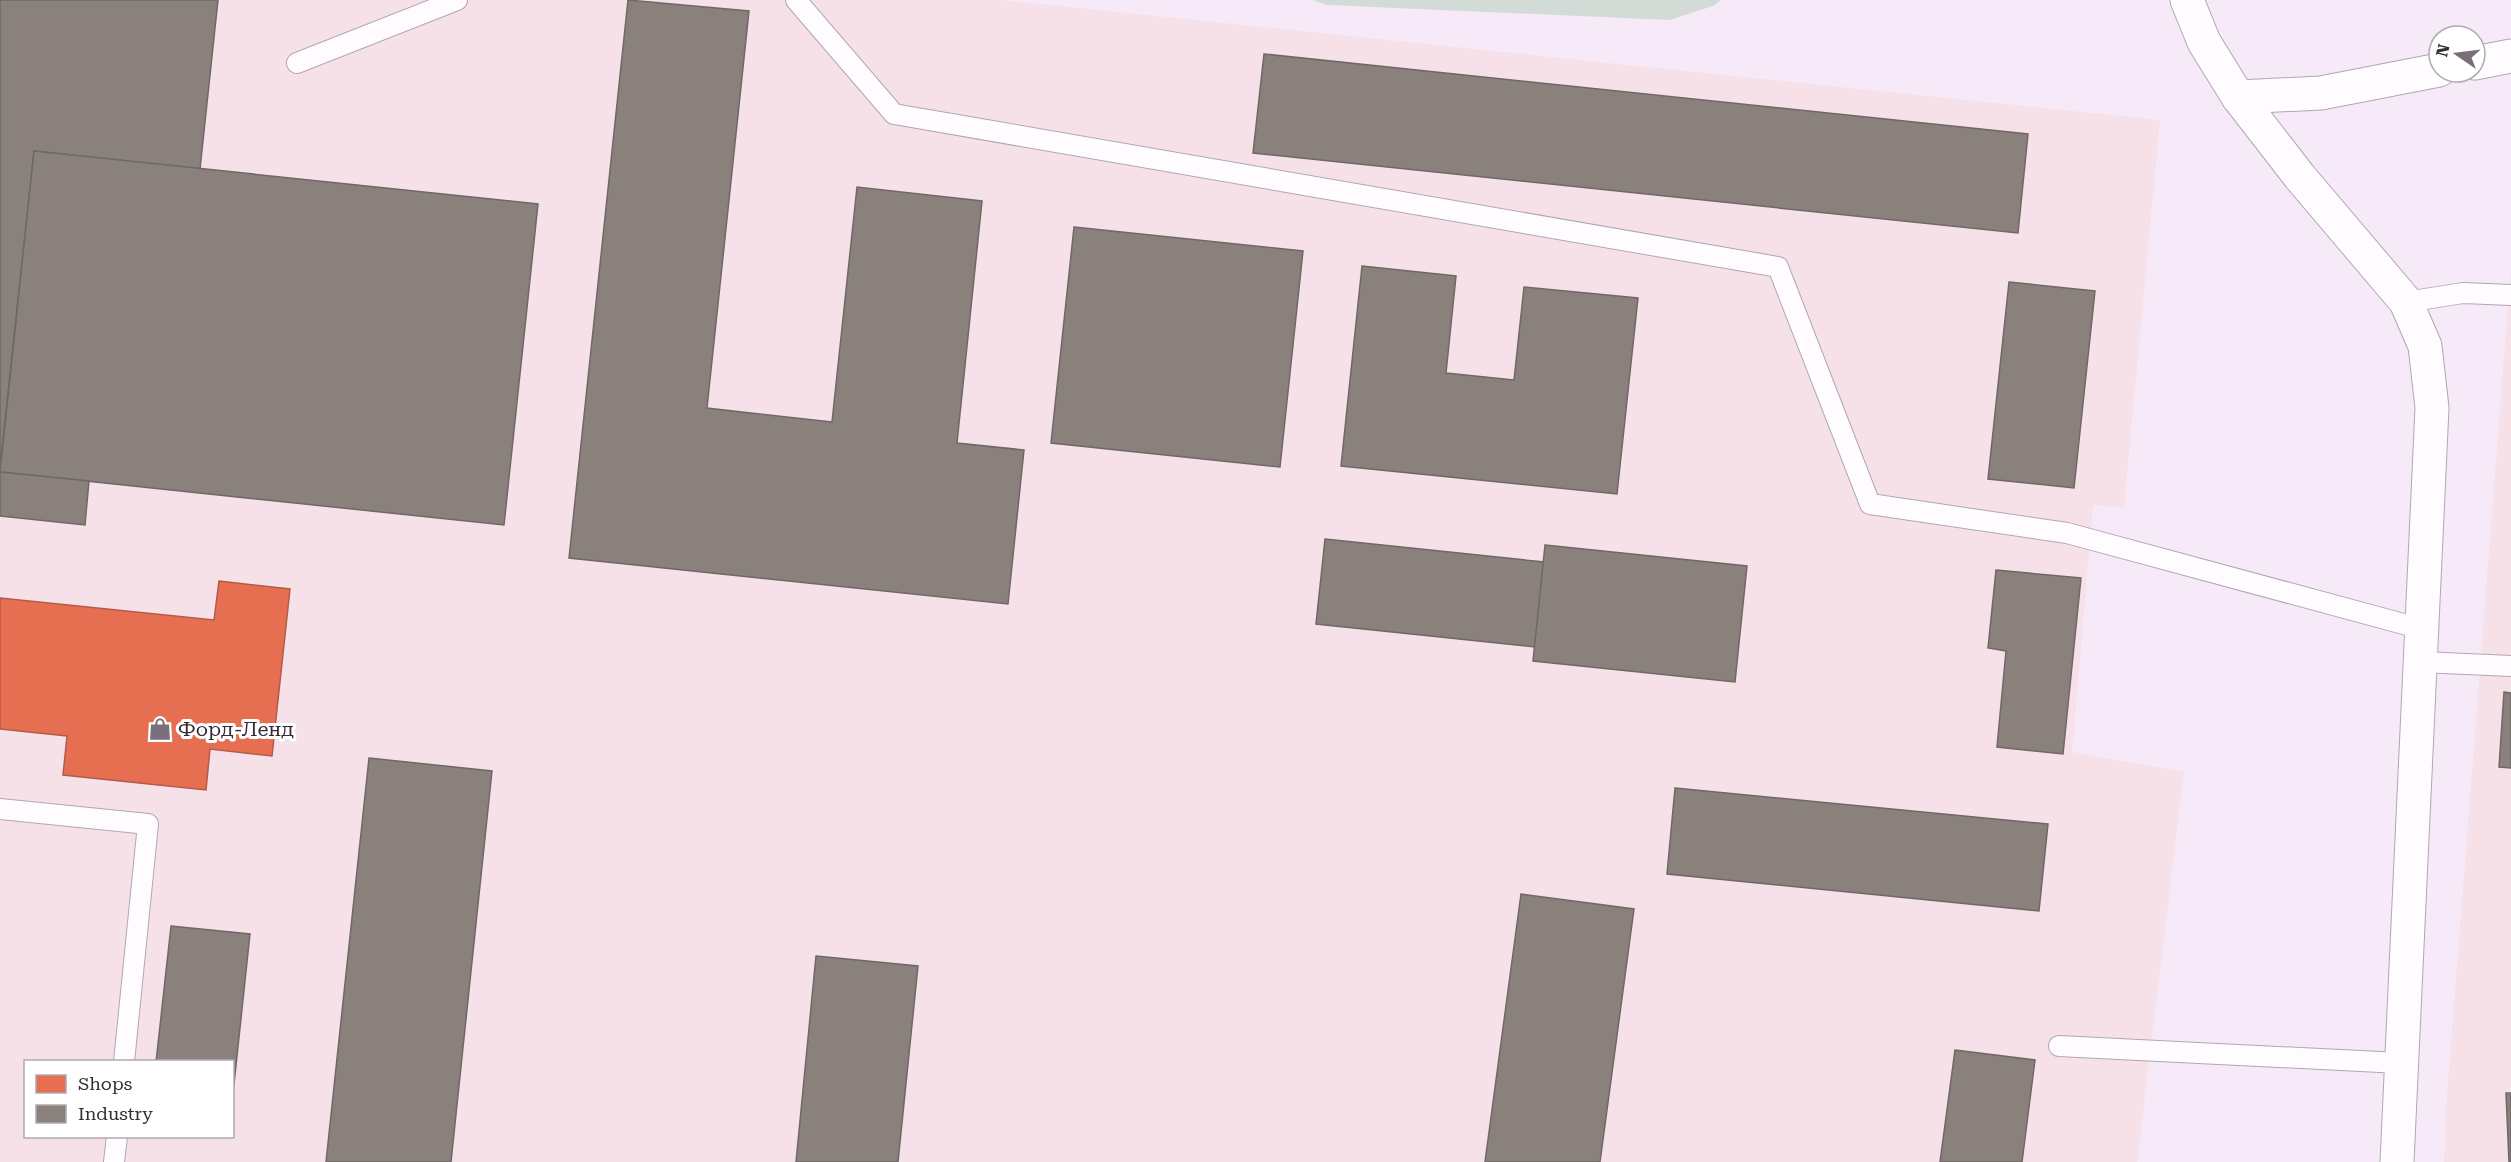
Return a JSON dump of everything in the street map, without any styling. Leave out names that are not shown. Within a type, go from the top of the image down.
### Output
[{"type":"street","points":[[2187,0],[2204,42],[2238,97],[2300,177],[2406,302],[2425,346],[2432,408],[2397,1162]]},
{"type":"street","points":[[2487,61],[2511,56]]},
{"type":"street","points":[[2238,97],[2321,93],[2427,72]]},
{"type":"lane","points":[[297,63],[457,0]]},
{"type":"lane","points":[[796,0],[894,114],[1778,267],[1870,504],[2067,532],[2422,629]]},
{"type":"lane","points":[[2406,302],[2463,293],[2511,295]]},
{"type":"lane","points":[[2421,662],[2511,666]]},
{"type":"lane","points":[[0,809],[148,824],[124,1060]]},
{"type":"lane","points":[[2059,1046],[2400,1063]]},
{"type":"lane","points":[[114,1162],[117,1138]]},
{"type":"shaded area","points":[[0,0],[1001,0],[2160,120],[2124,507],[2093,505],[2072,752],[2184,772],[2137,1162],[0,1162]]},
{"type":"shaded area","points":[[1312,0],[1721,0],[1713,6],[1669,20],[1328,5]]},
{"type":"shaded area","points":[[2511,267],[2511,1162],[2444,1162],[2446,1108]]},
{"type":"building: Shops","points":[[219,581],[290,589],[272,756],[210,749],[206,790],[63,775],[67,736],[0,729],[0,598],[214,620]]},
{"type":"building: Industry","points":[[0,0],[218,0],[200,169],[34,151],[0,467]]},
{"type":"building: Industry","points":[[628,0],[749,11],[707,408],[832,422],[857,187],[982,201],[957,443],[1024,450],[1008,604],[569,558]]},
{"type":"building: Industry","points":[[1264,54],[2028,134],[2018,233],[1253,153]]},
{"type":"building: Industry","points":[[34,151],[538,204],[504,525],[0,472]]},
{"type":"building: Industry","points":[[1074,227],[1303,251],[1280,467],[1051,443]]},
{"type":"building: Industry","points":[[1362,266],[1456,276],[1446,373],[1514,380],[1524,287],[1638,298],[1617,494],[1341,466]]},
{"type":"building: Industry","points":[[2009,282],[2095,291],[2074,488],[1988,479]]},
{"type":"building: Industry","points":[[0,472],[89,481],[85,525],[0,516]]},
{"type":"building: Industry","points":[[1325,539],[1544,562],[1535,647],[1316,624]]},
{"type":"building: Industry","points":[[1545,545],[1747,566],[1735,682],[1533,661]]},
{"type":"building: Industry","points":[[1996,570],[2081,578],[2063,754],[1997,747],[2006,651],[1988,648]]},
{"type":"building: Industry","points":[[2504,692],[2511,693],[2511,768],[2499,767]]},
{"type":"building: Industry","points":[[369,758],[492,771],[451,1162],[326,1162]]},
{"type":"building: Industry","points":[[1675,788],[2048,824],[2039,911],[1667,874]]},
{"type":"building: Industry","points":[[1521,894],[1634,909],[1600,1162],[1485,1162]]},
{"type":"building: Industry","points":[[171,926],[250,934],[234,1084],[234,1060],[156,1060]]},
{"type":"building: Industry","points":[[816,956],[918,966],[898,1162],[796,1162]]},
{"type":"building: Industry","points":[[1955,1050],[2035,1060],[2022,1162],[1940,1162]]},
{"type":"building: Industry","points":[[2506,1093],[2511,1093],[2511,1162],[2509,1162]]},
{"type":"place","name":"Форд-Ленд","points":[[160,729]]}]
